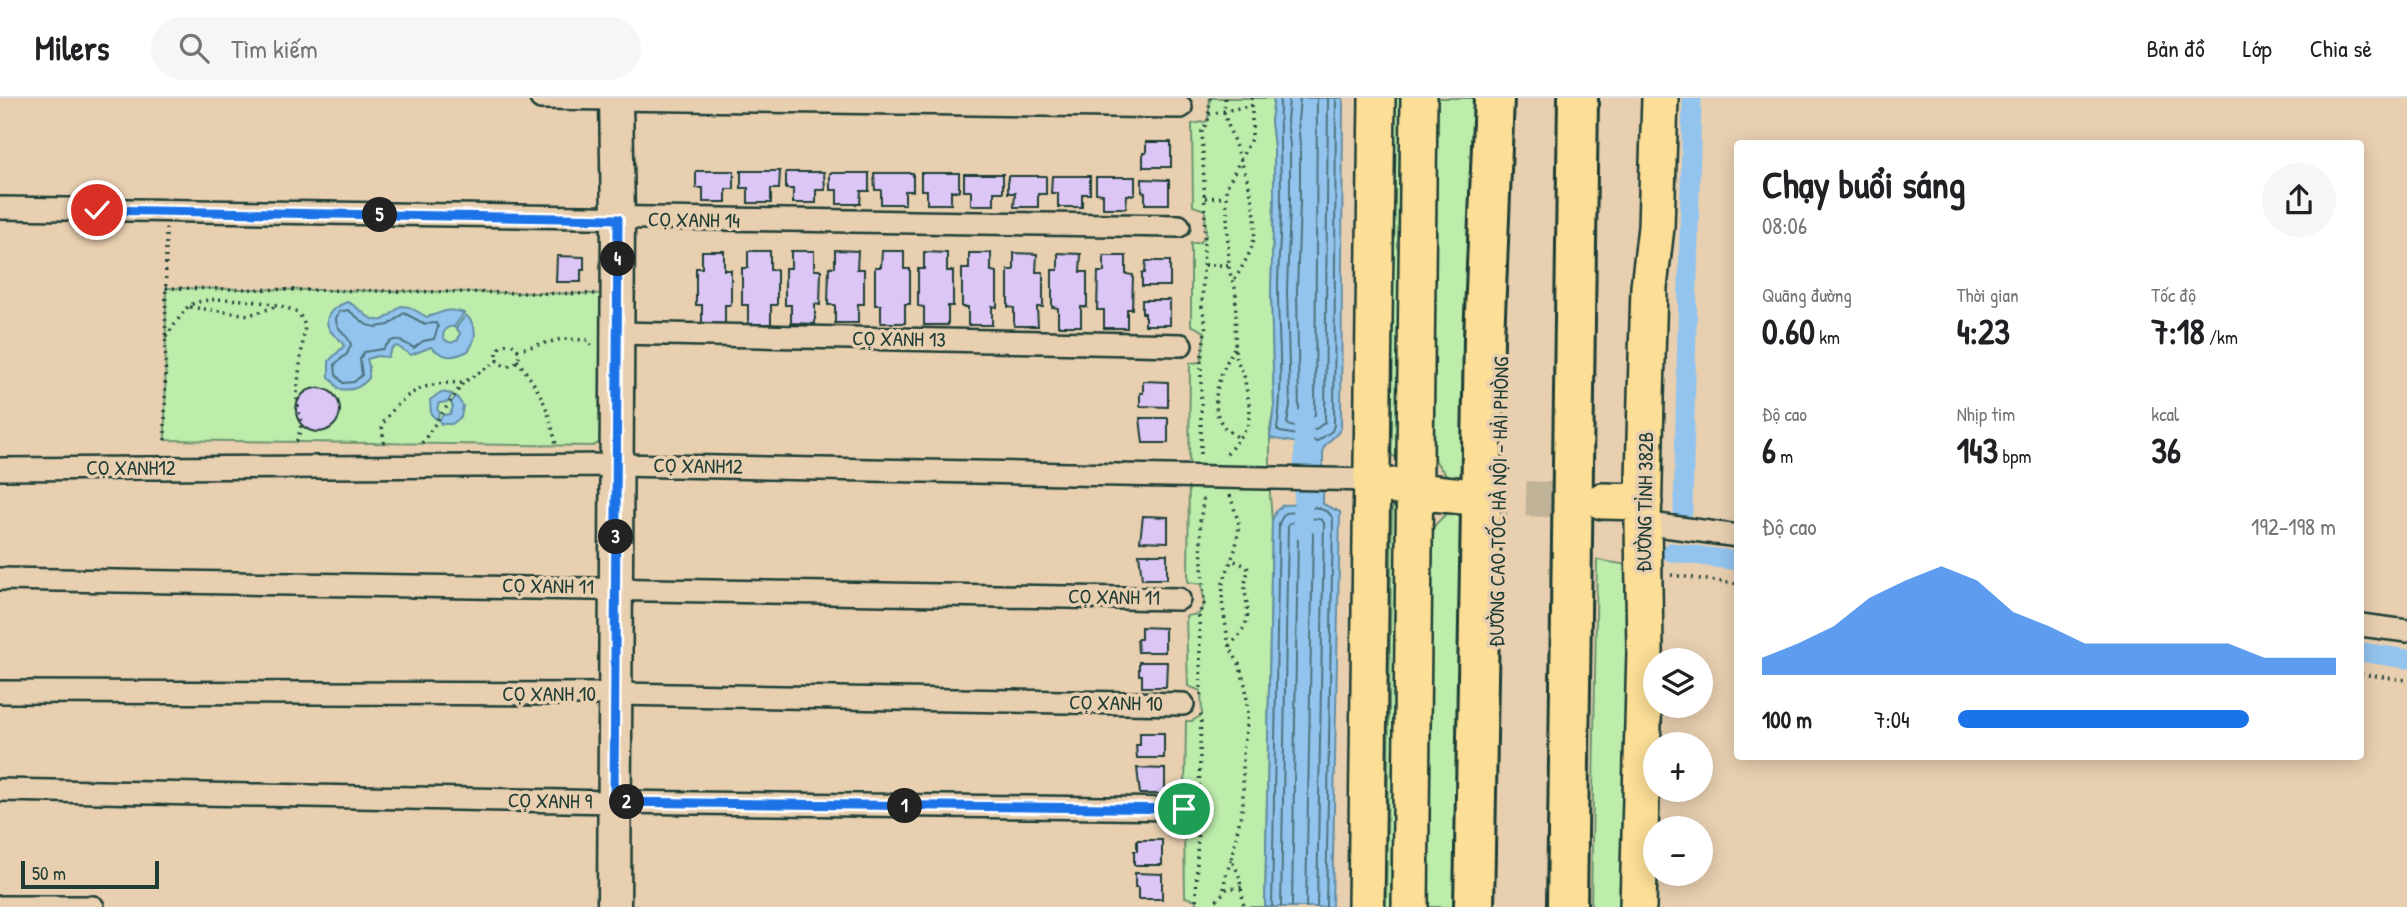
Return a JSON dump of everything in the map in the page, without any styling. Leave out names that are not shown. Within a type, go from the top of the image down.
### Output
[{"type":"highway","points":[[1474,907],[1484,338],[1494,98]]},
{"type":"highway","name":"ĐƯỜNG CAO TỐC HÀ NỘI - HẢI PHÒNG","points":[[1493,907],[1506,98]]},
{"type":"highway","points":[[1567,907],[1578,98]]},
{"type":"highway","points":[[1585,907],[1591,397],[1591,98]]},
{"type":"main road","points":[[1366,907],[1368,670],[1357,479],[1377,98]]},
{"type":"main road","points":[[1410,907],[1419,98]]},
{"type":"main road","name":"ĐƯỜNG TỈNH 382B","points":[[1639,907],[1649,287],[1656,237],[1660,98]]},
{"type":"main road","points":[[1357,479],[1414,491],[1473,497]]},
{"type":"main road","points":[[1602,501],[1644,512]]},
{"type":"street","points":[[541,98],[1181,107]]},
{"type":"street","points":[[614,907],[617,465],[610,343],[618,219],[616,99]]},
{"type":"street","name":"CỌ XANH 14","points":[[0,208],[1179,226]]},
{"type":"street","name":"CỌ XANH 13","points":[[610,343],[1181,345]]},
{"type":"street","name":"CỌ XANH12","points":[[0,469],[617,465],[1357,479]]},
{"type":"street","points":[[1644,512],[1734,535]]},
{"type":"street","name":"CỌ XANH 11","points":[[0,579],[615,587],[1179,599]]},
{"type":"street","points":[[2364,625],[2407,631]]},
{"type":"street","name":"CỌ XANH 10","points":[[0,692],[615,694],[1183,704]]},
{"type":"street","name":"CỌ XANH 9","points":[[0,790],[614,802],[1184,809]]},
{"type":"street","points":[[0,907],[93,907]]},
{"type":"path","points":[[1200,454],[1201,362],[1206,324],[1202,307],[1205,198],[1202,131],[1208,121],[1210,98]]},
{"type":"path","points":[[1225,98],[1224,112],[1241,162],[1256,224],[1252,246],[1234,281]]},
{"type":"path","points":[[1227,454],[1248,426],[1250,410],[1244,374],[1235,356],[1236,291],[1229,270],[1226,188],[1252,137],[1252,98]]},
{"type":"path","points":[[1209,114],[1254,105]]},
{"type":"path","points":[[1205,198],[1226,197]]},
{"type":"path","points":[[165,440],[166,226]]},
{"type":"path","points":[[1205,265],[1229,265]]},
{"type":"path","points":[[166,288],[604,294]]},
{"type":"path","points":[[166,337],[188,307],[200,301],[266,303],[296,312],[305,326],[297,397],[302,430],[296,442]]},
{"type":"path","points":[[188,307],[249,315],[277,307]]},
{"type":"path","points":[[517,350],[562,339],[588,340],[592,347],[610,343]]},
{"type":"path","points":[[517,350],[509,344],[503,345],[497,354],[498,360],[508,366],[517,360]]},
{"type":"path","points":[[1236,345],[1217,382],[1216,402],[1225,427],[1239,438]]},
{"type":"path","points":[[517,350],[517,360],[535,384],[548,409],[556,445]]},
{"type":"path","points":[[422,443],[463,383],[498,360]]},
{"type":"path","points":[[384,443],[382,425],[393,408],[406,397],[431,384],[463,383]]},
{"type":"path","points":[[1224,891],[1243,805],[1243,754],[1248,714],[1246,688],[1230,646],[1222,601],[1223,583],[1236,547],[1239,524],[1229,493]]},
{"type":"path","points":[[1230,559],[1249,570],[1244,585],[1248,614],[1242,632],[1230,646]]},
{"type":"path","points":[[1644,571],[1734,583]]},
{"type":"path","points":[[2364,674],[2407,680]]},
{"type":"path","points":[[1231,860],[1243,887],[1244,907]]},
{"type":"path","points":[[1214,907],[1224,891],[1243,887]]},
{"type":"green space","points":[[1210,98],[1274,98],[1271,121],[1274,203],[1271,291],[1274,406],[1270,430],[1272,521],[1265,907],[1196,907],[1196,900],[1185,897],[1184,827],[1198,826],[1199,795],[1185,791],[1186,721],[1192,721],[1202,715],[1201,691],[1188,686],[1186,616],[1199,614],[1204,604],[1202,584],[1188,582],[1190,363],[1201,362],[1205,332],[1191,325],[1191,243],[1199,243],[1206,237],[1205,210],[1193,206],[1192,124],[1208,121]]},
{"type":"green space","points":[[1394,98],[1404,98],[1398,455],[1395,457],[1389,449]]},
{"type":"green space","points":[[1433,98],[1485,98],[1473,491],[1446,474],[1428,447]]},
{"type":"green space","points":[[166,288],[604,294],[603,435],[599,443],[593,446],[165,440]]},
{"type":"green space","points":[[1473,501],[1465,907],[1421,907],[1431,530],[1449,512]]},
{"type":"green space","points":[[1394,507],[1391,907],[1386,907],[1392,508]]},
{"type":"green space","points":[[1597,560],[1628,565],[1624,907],[1591,907]]},
{"type":"water","points":[[1274,98],[1343,98],[1341,428],[1323,449],[1323,504],[1340,512],[1332,907],[1265,907],[1272,521],[1276,511],[1283,505],[1307,504],[1309,445],[1270,438],[1274,406],[1271,291],[1274,147],[1271,121]]},
{"type":"water","points":[[347,302],[377,320],[387,318],[401,306],[409,307],[427,317],[458,311],[464,313],[454,327],[447,328],[443,335],[445,340],[451,343],[458,340],[460,333],[456,328],[466,315],[474,328],[473,342],[468,351],[453,356],[444,355],[431,347],[411,355],[397,346],[392,348],[388,357],[367,359],[369,378],[362,384],[352,389],[339,389],[329,377],[329,361],[344,346],[332,333],[327,322],[333,310]]},
{"type":"water","points":[[441,392],[452,394],[448,402],[439,403],[437,409],[440,413],[436,419],[431,414],[430,400]]},
{"type":"water","points":[[456,396],[463,406],[461,417],[452,424],[441,424],[439,420],[443,415],[450,414],[453,407],[451,403]]},
{"type":"building","points":[[1146,142],[1171,142],[1171,167],[1143,167]]},
{"type":"building","points":[[696,171],[734,171],[734,189],[726,189],[726,202],[703,202],[703,188],[696,188]]},
{"type":"building","points":[[741,171],[780,171],[779,189],[771,189],[771,203],[748,203],[748,188],[741,188]]},
{"type":"building","points":[[786,172],[824,172],[825,190],[816,190],[816,203],[793,203],[793,189],[786,189]]},
{"type":"building","points":[[830,173],[869,173],[869,191],[861,191],[860,204],[837,204],[837,190],[830,190]]},
{"type":"building","points":[[874,173],[913,173],[913,191],[905,191],[905,204],[881,204],[881,190],[875,190]]},
{"type":"building","points":[[921,173],[959,173],[959,191],[951,191],[951,204],[927,204],[927,190],[921,190]]},
{"type":"building","points":[[964,174],[1003,174],[1003,192],[994,192],[994,205],[971,205],[971,191],[964,191]]},
{"type":"building","points":[[1008,176],[1046,176],[1046,194],[1038,194],[1038,207],[1014,207],[1015,193],[1008,193]]},
{"type":"building","points":[[1052,176],[1090,176],[1090,194],[1082,194],[1082,207],[1058,207],[1058,193],[1051,193]]},
{"type":"building","points":[[1096,177],[1135,177],[1135,195],[1127,195],[1126,208],[1103,208],[1103,194],[1096,193]]},
{"type":"building","points":[[1142,179],[1169,180],[1169,204],[1145,204]]},
{"type":"building","points":[[835,250],[858,251],[857,269],[864,269],[864,304],[858,304],[858,323],[835,323],[835,305],[828,305],[829,267],[835,267]]},
{"type":"building","points":[[702,251],[724,251],[724,270],[731,270],[731,305],[725,305],[725,324],[702,324],[702,305],[696,305],[696,268],[702,268]]},
{"type":"building","points":[[748,251],[770,251],[770,270],[777,270],[777,305],[771,305],[771,324],[748,324],[748,305],[742,305],[742,268],[748,268]]},
{"type":"building","points":[[791,251],[814,251],[814,270],[821,270],[820,305],[815,304],[815,324],[791,323],[791,305],[785,305],[785,268],[791,268]]},
{"type":"building","points":[[882,251],[904,251],[904,269],[910,269],[910,304],[905,304],[905,323],[881,323],[881,305],[875,305],[875,267],[881,267]]},
{"type":"building","points":[[924,252],[947,253],[947,271],[953,271],[953,306],[948,306],[948,325],[924,325],[924,307],[918,306],[918,269],[924,269]]},
{"type":"building","points":[[969,253],[991,253],[991,271],[997,272],[997,307],[992,306],[992,325],[968,325],[968,307],[962,307],[962,269],[969,269]]},
{"type":"building","points":[[1014,253],[1037,254],[1036,272],[1043,272],[1043,307],[1037,307],[1038,326],[1014,326],[1014,308],[1008,307],[1008,270],[1014,270]]},
{"type":"building","points":[[1058,253],[1081,254],[1080,272],[1087,272],[1087,307],[1081,307],[1081,326],[1058,326],[1058,308],[1052,307],[1052,270],[1058,270]]},
{"type":"building","points":[[557,256],[584,257],[581,282],[556,282]]},
{"type":"building","points":[[1104,256],[1126,256],[1126,274],[1133,275],[1132,309],[1127,309],[1127,328],[1104,328],[1104,310],[1097,310],[1098,272],[1104,272]]},
{"type":"building","points":[[1146,261],[1170,261],[1170,286],[1142,286]]},
{"type":"building","points":[[1142,300],[1170,300],[1170,325],[1145,325]]},
{"type":"building","points":[[1143,381],[1168,382],[1168,407],[1140,406]]},
{"type":"building","points":[[318,388],[333,395],[340,410],[333,425],[318,432],[303,425],[296,410],[303,395]]},
{"type":"building","points":[[1140,418],[1168,418],[1168,443],[1143,443]]},
{"type":"building","points":[[1143,516],[1168,517],[1168,542],[1140,541]]},
{"type":"building","points":[[1139,554],[1167,554],[1167,579],[1142,579]]},
{"type":"building","points":[[1141,627],[1165,628],[1165,652],[1138,652],[1137,639],[1141,639]]},
{"type":"building","points":[[1139,662],[1167,662],[1166,687],[1142,687]]},
{"type":"building","points":[[1140,733],[1164,733],[1164,758],[1137,758],[1136,745],[1140,745]]},
{"type":"building","points":[[1137,768],[1165,769],[1165,794],[1140,794]]},
{"type":"building","points":[[1137,840],[1162,840],[1162,865],[1134,865]]},
{"type":"building","points":[[1135,873],[1162,874],[1162,899],[1138,899]]},
{"type":"waterway","points":[[1683,512],[1692,98]]},
{"type":"waterway","points":[[1303,531],[1304,418]]},
{"type":"waterway","points":[[1671,552],[1734,560]]},
{"type":"waterway","points":[[2364,652],[2407,659]]},
{"type":"tunnel","points":[[1473,497],[1602,501]]},
{"type":"route","points":[[97,210],[618,219],[614,802],[1184,809]]}]
